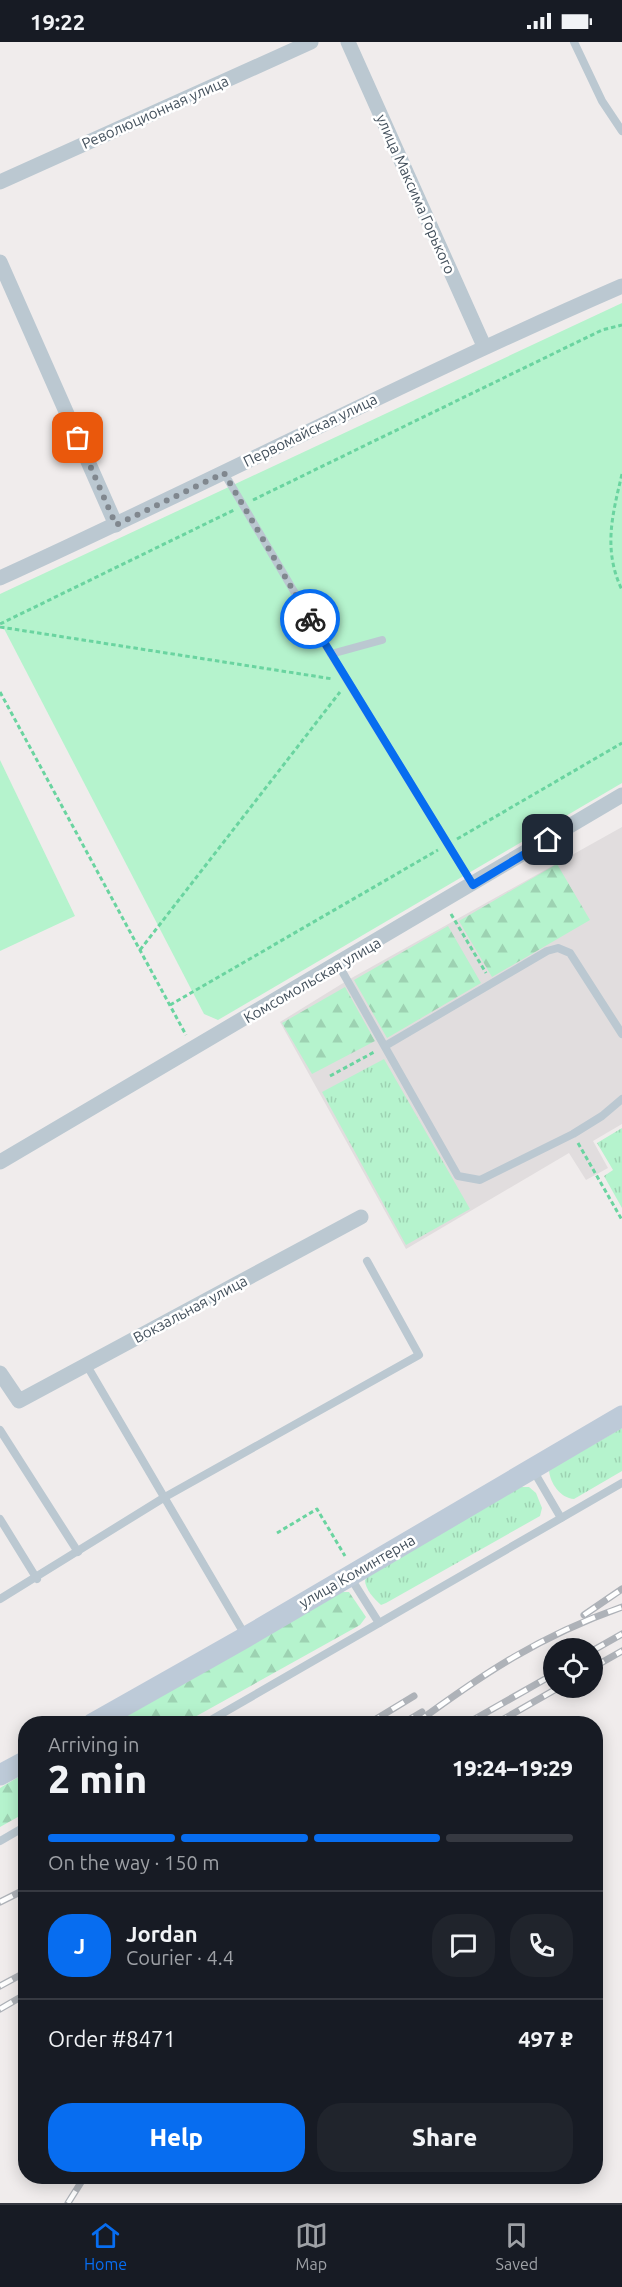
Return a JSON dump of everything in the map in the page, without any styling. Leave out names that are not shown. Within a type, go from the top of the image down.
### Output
[{"type":"street","name":"Революционная улица","points":[[0,182],[310,42]]},
{"type":"street","name":"улица Максима Горького","points":[[348,42],[484,346]]},
{"type":"street","points":[[0,262],[116,525]]},
{"type":"street","name":"Первомайская улица","points":[[0,578],[116,525],[484,346],[622,286]]},
{"type":"street","name":"Комсомольская улица","points":[[0,1162],[622,795]]},
{"type":"street","name":"Вокзальная улица","points":[[0,1373],[19,1401],[361,1217]]},
{"type":"street","name":"улица Коминтерна","points":[[106,1716],[246,1636],[348,1568],[532,1469],[622,1416]]},
{"type":"street","points":[[0,1775],[18,1765]]},
{"type":"lane","points":[[574,42],[602,101],[622,131]]},
{"type":"lane","points":[[224,473],[330,654],[473,885]]},
{"type":"lane","points":[[330,654],[382,640]]},
{"type":"lane","points":[[385,1046],[547,951],[558,948],[570,953],[622,1034]]},
{"type":"lane","points":[[338,964],[458,1176],[480,1180],[573,1134],[602,1116],[622,1099]]},
{"type":"lane","points":[[0,1599],[37,1579],[165,1497],[419,1355],[367,1261]]},
{"type":"lane","points":[[86,1364],[246,1636]]},
{"type":"lane","points":[[0,1430],[78,1552]]},
{"type":"lane","points":[[532,1469],[561,1518]]},
{"type":"lane","points":[[218,1716],[622,1483]]},
{"type":"lane","points":[[0,1519],[37,1579]]},
{"type":"lane","points":[[348,1568],[379,1623]]},
{"type":"lane","points":[[0,1841],[18,1831]]},
{"type":"path","points":[[0,626],[602,330],[622,325]]},
{"type":"path","points":[[622,474],[610,544],[611,566],[622,590]]},
{"type":"path","points":[[0,626],[348,682],[140,950]]},
{"type":"path","points":[[0,692],[190,1042]]},
{"type":"path","points":[[170,1005],[622,743]]},
{"type":"path","points":[[444,902],[487,973]]},
{"type":"path","points":[[330,1076],[385,1046]]},
{"type":"path","points":[[581,1149],[622,1220]]},
{"type":"path","points":[[277,1533],[317,1509],[348,1568]]},
{"type":"shaded area","points":[[622,827],[622,1124],[593,1141],[608,1168],[586,1180],[569,1153],[406,1249],[280,1022],[348,980]]},
{"type":"green space","points":[[622,303],[622,783],[218,1020],[204,1014],[0,621],[0,594]]},
{"type":"green space","points":[[0,760],[75,916],[0,951]]},
{"type":"green space","points":[[557,864],[590,920],[492,977],[459,921]]},
{"type":"green space","points":[[448,926],[481,983],[387,1038],[354,980]]},
{"type":"green space","points":[[345,987],[375,1041],[312,1074],[282,1023]]},
{"type":"green space","points":[[384,1059],[470,1209],[406,1245],[322,1092]]},
{"type":"green space","points":[[622,1128],[622,1208],[604,1176],[613,1170],[597,1143]]},
{"type":"green space","points":[[622,1428],[622,1471],[574,1499],[560,1493],[551,1480],[549,1470]]},
{"type":"green space","points":[[520,1487],[529,1487],[536,1493],[542,1508],[540,1516],[386,1603],[381,1605],[370,1594],[365,1580],[370,1574]]},
{"type":"green space","points":[[341,1592],[349,1592],[366,1617],[360,1625],[197,1716],[127,1716]]},
{"type":"green space","points":[[18,1777],[18,1817],[0,1827],[0,1788]]},
{"type":"railway","points":[[584,1615],[622,1589]]},
{"type":"railway","points":[[426,1716],[489,1672],[539,1643],[592,1618],[622,1607]]},
{"type":"railway","points":[[603,1645],[622,1634]]},
{"type":"railway","points":[[603,1662],[622,1651]]},
{"type":"railway","points":[[480,1716],[543,1680]]},
{"type":"railway","points":[[381,1716],[414,1696]]},
{"type":"railway","points":[[509,1716],[543,1697]]},
{"type":"railway","points":[[415,1716],[422,1712]]},
{"type":"railway","points":[[0,1902],[18,1893]]},
{"type":"railway","points":[[0,1986],[18,1976]]},
{"type":"railway","points":[[0,2009],[18,1999]]},
{"type":"railway","points":[[68,2203],[80,2184]]},
{"type":"way so far","points":[[78,438],[116,525],[224,473],[310,619]]},
{"type":"route","points":[[310,619],[473,885],[548,840]]}]
